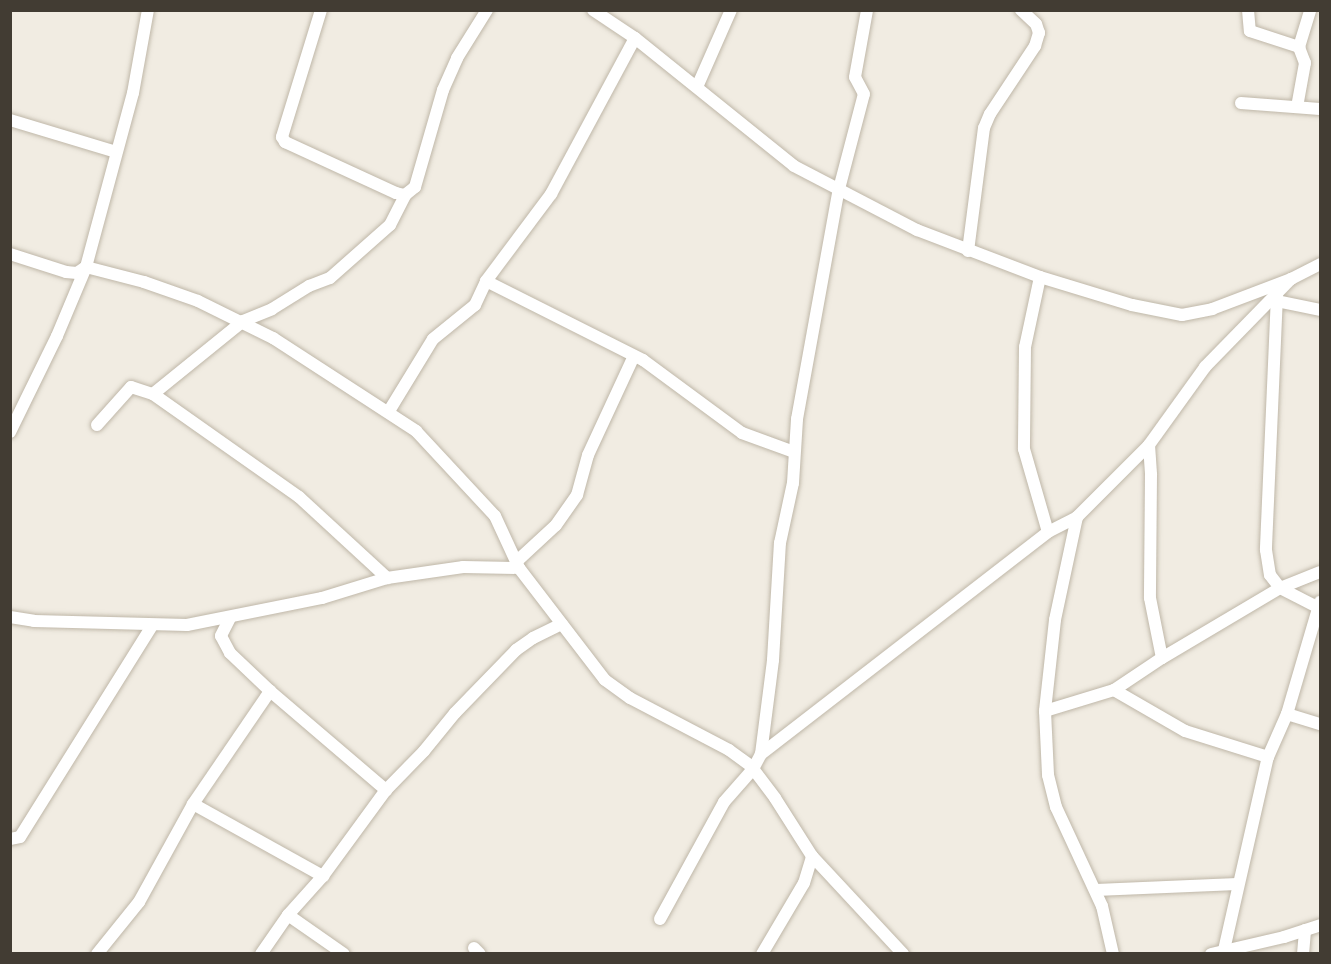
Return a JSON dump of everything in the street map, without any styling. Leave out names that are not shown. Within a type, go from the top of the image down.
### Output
[{"type":"street","points":[[10,432],[57,336],[86,267],[133,93],[148,10]]},
{"type":"street","points":[[321,10],[282,137],[285,142],[396,193],[405,195]]},
{"type":"street","points":[[153,394],[243,321],[272,309],[309,286],[330,278],[390,225],[405,195],[415,187],[443,90],[457,58],[487,10]]},
{"type":"street","points":[[593,10],[635,38],[794,166],[917,230],[1040,277],[1132,305],[1182,315],[1212,309],[1291,279],[1320,264]]},
{"type":"street","points":[[697,87],[731,10]]},
{"type":"street","points":[[660,919],[724,802],[753,770],[761,754],[773,660],[780,543],[793,483],[794,452],[802,387],[839,189],[864,94],[855,77],[867,10]]},
{"type":"street","points":[[968,251],[984,128],[990,114],[1035,46],[1039,33],[1036,24],[1021,10]]},
{"type":"street","points":[[1248,10],[1250,31],[1299,47]]},
{"type":"street","points":[[1297,107],[1305,63],[1299,47],[1310,10]]},
{"type":"street","points":[[389,411],[433,339],[475,305],[486,281],[551,194],[635,38]]},
{"type":"street","points":[[1241,103],[1320,109]]},
{"type":"street","points":[[10,120],[116,152]]},
{"type":"street","points":[[10,254],[66,272],[77,273],[86,267],[144,282],[198,301],[243,321],[389,411],[416,431],[495,516],[517,565],[604,680],[729,750],[753,770],[775,798],[812,856],[903,954]]},
{"type":"street","points":[[1040,277],[1025,347],[1024,449],[1048,532]]},
{"type":"street","points":[[761,754],[1048,532],[1077,517],[1149,445],[1205,367],[1277,298],[1291,279]]},
{"type":"street","points":[[486,281],[634,356],[742,433],[794,452]]},
{"type":"street","points":[[1277,298],[1320,310]]},
{"type":"street","points":[[1224,950],[1237,884],[1268,757],[1287,714],[1320,605],[1280,588],[1270,575],[1266,550],[1277,298]]},
{"type":"street","points":[[10,617],[34,621],[152,626],[187,625],[322,598],[387,578],[463,567],[517,565],[556,525],[577,495],[588,455],[634,356]]},
{"type":"street","points":[[97,425],[131,387],[153,394],[299,497],[387,578]]},
{"type":"street","points":[[1149,445],[1151,475],[1150,598],[1162,658]]},
{"type":"street","points":[[1077,517],[1058,598],[1046,711],[1048,776],[1056,807],[1096,890],[1113,954]]},
{"type":"street","points":[[1046,711],[1114,690],[1162,658],[1280,588],[1320,572]]},
{"type":"street","points":[[230,618],[221,636],[230,653],[270,691],[386,790]]},
{"type":"street","points":[[261,954],[288,915],[323,876],[386,790],[516,650],[533,638],[562,624]]},
{"type":"street","points":[[10,839],[20,837],[152,626]]},
{"type":"street","points":[[1114,690],[1185,731],[1268,757]]},
{"type":"street","points":[[97,954],[139,902],[193,804],[270,691]]},
{"type":"street","points":[[1287,714],[1320,724]]},
{"type":"street","points":[[193,804],[323,876]]},
{"type":"street","points":[[762,954],[804,883],[812,856]]},
{"type":"street","points":[[804,883],[831,878]]},
{"type":"street","points":[[1096,890],[1237,884]]},
{"type":"street","points":[[288,915],[344,954]]},
{"type":"street","points":[[1211,954],[1284,937],[1320,925]]},
{"type":"street","points":[[1303,954],[1305,930]]}]
